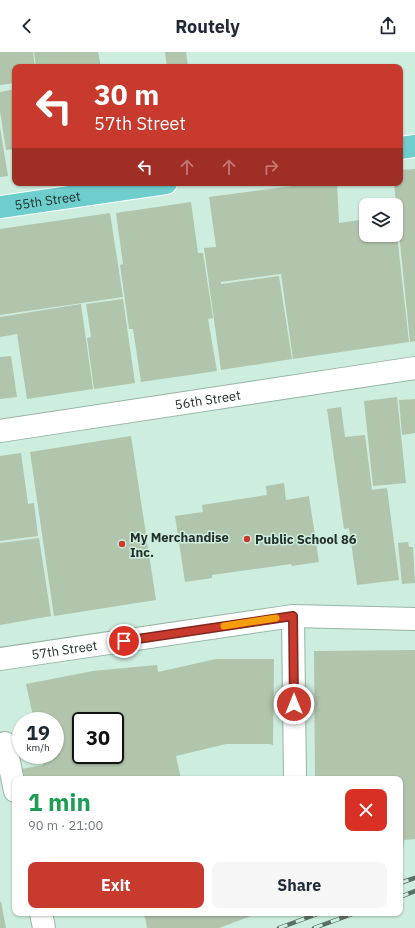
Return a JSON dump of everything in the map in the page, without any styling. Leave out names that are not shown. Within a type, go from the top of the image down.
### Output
[{"type":"main road","points":[[403,148],[415,146]]},
{"type":"main road","name":"55th Street","points":[[0,208],[146,186]]},
{"type":"street","name":"56th Street","points":[[0,431],[415,368]]},
{"type":"street","name":"57th Street","points":[[0,659],[293,616],[415,619]]},
{"type":"street","points":[[293,616],[295,776]]},
{"type":"street","points":[[5,743],[12,777]]},
{"type":"street","points":[[42,916],[44,928]]},
{"type":"building","points":[[0,52],[33,52],[35,64],[12,64],[12,83],[0,85]]},
{"type":"building","points":[[34,52],[98,52],[100,64],[36,64]]},
{"type":"building","points":[[165,52],[186,52],[188,64],[167,64]]},
{"type":"building","points":[[12,90],[12,149],[6,150],[0,111],[0,92]]},
{"type":"building","points":[[0,127],[8,176],[0,177]]},
{"type":"building","points":[[415,169],[415,341],[410,342],[400,242],[403,242],[403,198],[396,198],[394,186],[403,186],[403,170]]},
{"type":"building","points":[[293,186],[337,186],[339,223],[359,220],[359,242],[398,242],[409,342],[293,359],[281,274],[221,282],[221,284],[279,276],[292,359],[221,370],[204,248],[216,247],[209,197]]},
{"type":"building","points":[[191,202],[198,253],[203,253],[213,318],[208,319],[217,371],[141,382],[133,329],[129,329],[120,265],[123,264],[116,213]]},
{"type":"building","points":[[110,213],[123,297],[0,315],[0,229]]},
{"type":"building","points":[[123,299],[135,383],[94,389],[87,338],[91,337],[86,304]]},
{"type":"building","points":[[81,304],[93,389],[27,399],[17,334],[0,337],[0,317]]},
{"type":"building","points":[[11,356],[17,397],[0,399],[0,357]]},
{"type":"building","points":[[397,397],[406,483],[373,486],[364,401]]},
{"type":"building","points":[[415,399],[415,433],[402,435],[399,400]]},
{"type":"building","points":[[341,407],[345,437],[365,435],[372,490],[387,488],[399,580],[357,585],[349,528],[344,529],[327,409]]},
{"type":"building","points":[[131,436],[156,600],[54,616],[30,452]]},
{"type":"building","points":[[21,453],[28,504],[34,503],[38,536],[0,541],[0,456]]},
{"type":"building","name":"Public School 86","points":[[284,483],[286,500],[309,496],[319,562],[292,566],[291,564],[212,575],[212,578],[185,582],[175,516],[203,512],[202,505],[267,495],[266,486]]},
{"type":"building","points":[[39,538],[51,616],[0,625],[0,543]]},
{"type":"building","points":[[408,542],[409,547],[413,547],[415,583],[402,584],[398,543]]},
{"type":"building","points":[[415,650],[415,839],[404,840],[403,850],[403,776],[315,776],[314,651]]},
{"type":"building","points":[[216,659],[274,659],[273,745],[226,744],[176,756],[180,776],[22,776],[21,769],[43,764],[64,764],[64,712],[32,712],[26,684],[93,671],[157,665],[158,672]]},
{"type":"building","points":[[1,902],[6,928],[0,928]]},
{"type":"building","points":[[145,916],[251,916],[219,928],[147,928]]},
{"type":"railway","points":[[403,882],[415,878]]},
{"type":"railway","points":[[403,896],[415,891]]},
{"type":"railway","points":[[279,928],[312,916]]},
{"type":"railway","points":[[314,928],[347,916]]},
{"type":"slow traffic","points":[[224,626],[276,618]]},
{"type":"place","name":"Public School 86","points":[[247,539]]},
{"type":"place","name":"My Merchandise Inc.","points":[[122,544]]},
{"type":"route","points":[[124,641],[293,616],[294,704]]}]
